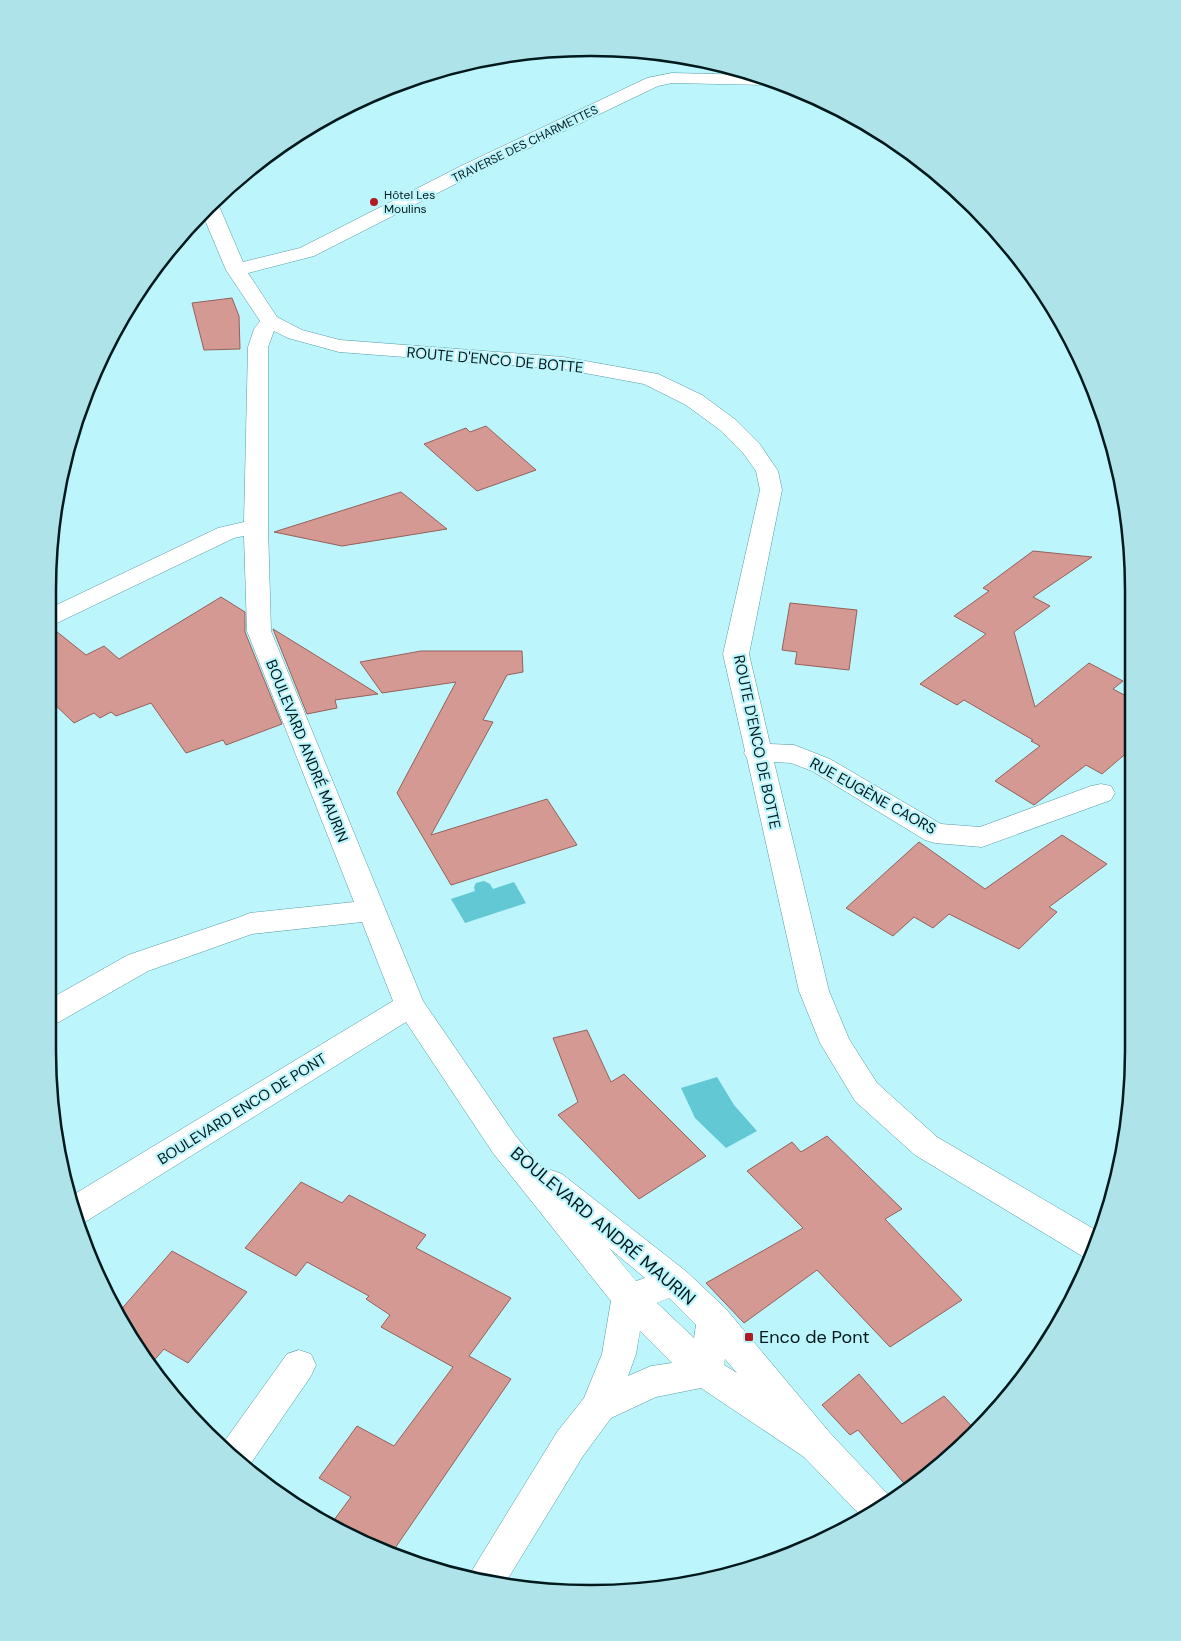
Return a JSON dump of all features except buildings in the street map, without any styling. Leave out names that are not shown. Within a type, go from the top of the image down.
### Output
[{"type":"street","name":"TRAVERSE DES CHARMETTES","points":[[236,270],[307,252],[470,169],[653,82],[672,78],[746,80]]},
{"type":"street","name":"ROUTE D'ENCO DE BOTTE","points":[[212,214],[236,270],[270,321],[295,334],[339,346],[563,363],[650,379],[694,400],[728,425],[751,448],[767,471],[771,490],[736,654],[757,753],[814,991],[835,1044],[866,1092],[926,1146],[1088,1243]]},
{"type":"street","name":"BOULEVARD ANDRÉ MAURIN","points":[[270,321],[264,329],[258,347],[256,526],[259,631],[410,1005],[504,1144],[630,1298],[705,1372],[817,1445]]},
{"type":"street","points":[[56,614],[226,533],[256,526]]},
{"type":"street","name":"RUE EUGÈNE CAORS","points":[[757,753],[794,754],[821,765],[936,833],[982,837],[1101,793]]},
{"type":"street","points":[[56,1010],[138,964],[250,924],[372,911]]},
{"type":"street","name":"BOULEVARD ENCO DE PONT","points":[[80,1208],[410,1005]]},
{"type":"street","name":"BOULEVARD ANDRÉ MAURIN","points":[[504,1144],[676,1282],[714,1320],[817,1445],[874,1503]]},
{"type":"street","points":[[489,1575],[570,1444],[598,1407],[619,1354],[630,1298],[676,1282]]},
{"type":"street","points":[[598,1407],[650,1382],[705,1372],[714,1320]]},
{"type":"street","points":[[237,1451],[300,1365]]},
{"type":"water","points":[[484,881],[490,884],[493,889],[514,882],[526,903],[465,923],[451,899],[475,891],[476,883]]},
{"type":"water","points":[[717,1077],[734,1105],[757,1131],[726,1148],[695,1118],[681,1088]]},
{"type":"place","name":"Hôtel Les Moulins","points":[[374,202]]},
{"type":"place","name":"Enco de Pont","points":[[749,1337]]}]
